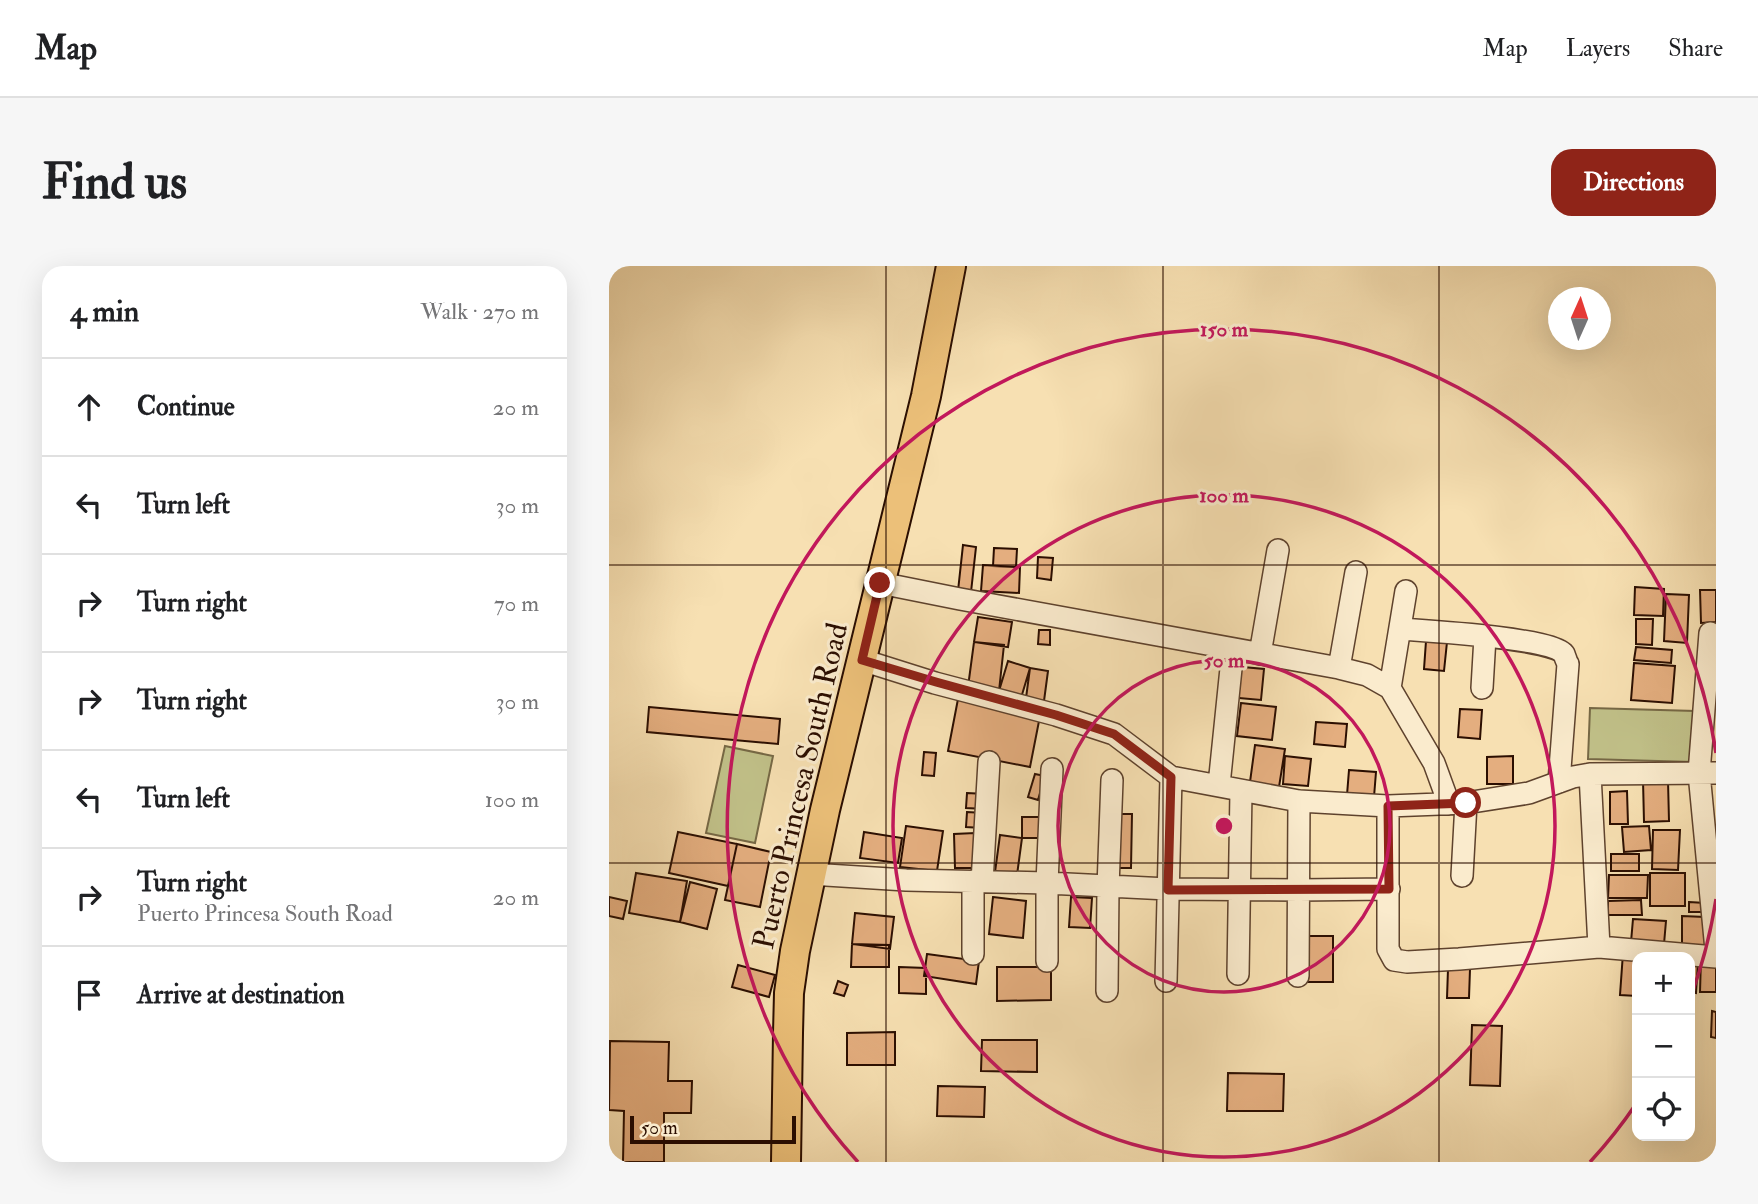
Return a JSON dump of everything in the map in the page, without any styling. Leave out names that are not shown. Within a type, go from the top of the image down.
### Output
[{"type":"main road","name":"Puerto Princesa South Road","points":[[786,1162],[789,993],[795,951],[810,874],[926,396],[951,266]]},
{"type":"street","points":[[1260,654],[1278,550]]},
{"type":"street","points":[[1339,668],[1356,572]]},
{"type":"street","points":[[880,583],[1367,675],[1390,688],[1458,803],[1462,876]]},
{"type":"street","points":[[1390,688],[1406,591]]},
{"type":"street","points":[[1401,629],[1547,646],[1564,654],[1568,664],[1559,782]]},
{"type":"street","points":[[1710,633],[1708,773],[1716,950]]},
{"type":"street","points":[[1482,688],[1485,637]]},
{"type":"street","points":[[1219,785],[1233,649]]},
{"type":"street","points":[[862,660],[1114,734],[1171,777],[1299,801],[1388,806],[1458,803],[1528,793],[1590,774],[1708,773]]},
{"type":"street","points":[[972,954],[989,762]]},
{"type":"street","points":[[1047,961],[1052,769]]},
{"type":"street","points":[[1590,774],[1599,947]]},
{"type":"street","points":[[1166,981],[1171,777]]},
{"type":"street","points":[[1107,992],[1112,780]]},
{"type":"street","points":[[1238,974],[1241,790]]},
{"type":"street","points":[[1299,801],[1299,976]]},
{"type":"street","points":[[1388,806],[1388,949],[1394,960],[1407,962],[1459,959],[1599,947],[1716,957]]},
{"type":"street","points":[[810,874],[1168,890],[1389,889]]},
{"type":"green space","points":[[1590,708],[1695,711],[1693,762],[1588,759]]},
{"type":"green space","points":[[725,746],[773,756],[755,843],[706,833]]},
{"type":"building","points":[[963,545],[976,547],[971,592],[958,591]]},
{"type":"building","points":[[994,548],[1017,549],[1016,567],[993,566]]},
{"type":"building","points":[[1038,557],[1053,558],[1051,580],[1037,578]]},
{"type":"building","points":[[983,565],[1020,567],[1019,593],[981,591]]},
{"type":"building","points":[[1635,587],[1664,589],[1663,616],[1634,615]]},
{"type":"building","points":[[1700,590],[1716,590],[1716,622],[1701,623]]},
{"type":"building","points":[[1666,594],[1689,595],[1687,643],[1664,641]]},
{"type":"building","points":[[978,617],[1012,622],[1008,647],[974,642]]},
{"type":"building","points":[[1636,619],[1653,619],[1652,645],[1636,644]]},
{"type":"building","points":[[1039,630],[1050,630],[1050,645],[1038,644]]},
{"type":"building","points":[[1426,641],[1447,642],[1444,671],[1424,669]]},
{"type":"building","points":[[974,642],[1004,645],[999,691],[968,687]]},
{"type":"building","points":[[1636,647],[1672,650],[1671,663],[1634,660]]},
{"type":"building","points":[[1008,661],[1030,668],[1021,698],[999,691]]},
{"type":"building","points":[[1634,663],[1675,666],[1672,703],[1631,700]]},
{"type":"building","points":[[1232,666],[1264,669],[1261,700],[1228,697]]},
{"type":"building","points":[[1030,668],[1048,671],[1044,701],[1026,698]]},
{"type":"building","points":[[958,699],[1040,716],[1030,767],[948,751]]},
{"type":"building","points":[[1241,703],[1276,707],[1272,740],[1237,736]]},
{"type":"building","points":[[649,707],[780,719],[778,744],[647,732]]},
{"type":"building","points":[[1460,709],[1482,710],[1480,739],[1458,737]]},
{"type":"building","points":[[1316,722],[1347,724],[1345,747],[1314,744]]},
{"type":"building","points":[[1255,745],[1285,749],[1279,787],[1250,782]]},
{"type":"building","points":[[924,752],[936,753],[934,776],[922,775]]},
{"type":"building","points":[[1285,756],[1311,759],[1308,786],[1283,784]]},
{"type":"building","points":[[1513,756],[1513,784],[1487,784],[1487,757]]},
{"type":"building","points":[[1349,770],[1376,772],[1374,797],[1347,795]]},
{"type":"building","points":[[1035,774],[1045,776],[1038,800],[1028,797]]},
{"type":"building","points":[[1643,780],[1668,780],[1669,821],[1644,822]]},
{"type":"building","points":[[1627,791],[1628,824],[1610,824],[1610,792]]},
{"type":"building","points":[[967,793],[985,794],[985,809],[966,808]]},
{"type":"building","points":[[967,812],[983,813],[982,828],[966,827]]},
{"type":"building","points":[[1112,814],[1132,814],[1131,868],[1111,868]]},
{"type":"building","points":[[1022,817],[1045,817],[1045,838],[1022,838]]},
{"type":"building","points":[[906,826],[943,831],[937,871],[900,867]]},
{"type":"building","points":[[1649,826],[1651,850],[1624,852],[1622,827]]},
{"type":"building","points":[[1653,830],[1680,830],[1678,870],[1652,869]]},
{"type":"building","points":[[678,832],[737,844],[728,886],[669,873]]},
{"type":"building","points":[[864,832],[902,838],[898,863],[860,858]]},
{"type":"building","points":[[975,833],[976,868],[955,868],[954,834]]},
{"type":"building","points":[[1000,835],[1022,838],[1017,875],[995,872]]},
{"type":"building","points":[[737,844],[771,852],[760,907],[725,900]]},
{"type":"building","points":[[1611,854],[1639,854],[1639,871],[1611,871]]},
{"type":"building","points":[[636,873],[687,881],[680,922],[629,913]]},
{"type":"building","points":[[1650,873],[1685,873],[1685,906],[1650,906]]},
{"type":"building","points":[[1609,875],[1648,875],[1647,898],[1608,898]]},
{"type":"building","points":[[690,882],[717,889],[707,929],[680,922]]},
{"type":"building","points":[[609,897],[627,901],[623,919],[609,916]]},
{"type":"building","points":[[993,897],[1026,901],[1023,938],[989,934]]},
{"type":"building","points":[[1071,897],[1092,898],[1090,928],[1069,927]]},
{"type":"building","points":[[1641,900],[1642,915],[1608,915],[1608,901]]},
{"type":"building","points":[[1689,902],[1705,903],[1705,912],[1689,912]]},
{"type":"building","points":[[855,913],[894,917],[890,949],[852,944]]},
{"type":"building","points":[[1682,916],[1705,917],[1705,945],[1682,945]]},
{"type":"building","points":[[1633,919],[1666,921],[1664,944],[1631,942]]},
{"type":"building","points":[[1309,936],[1333,936],[1333,982],[1308,982]]},
{"type":"building","points":[[852,944],[889,945],[889,967],[851,967]]},
{"type":"building","points":[[1623,953],[1632,956],[1632,996],[1620,995]]},
{"type":"building","points":[[927,954],[979,961],[976,984],[924,976]]},
{"type":"building","points":[[1701,958],[1716,958],[1716,992],[1700,992]]},
{"type":"building","points":[[1695,962],[1698,962],[1696,993]]},
{"type":"building","points":[[738,965],[775,975],[769,997],[732,987]]},
{"type":"building","points":[[899,967],[926,968],[926,994],[899,993]]},
{"type":"building","points":[[997,967],[1051,967],[1051,1000],[997,1001]]},
{"type":"building","points":[[1448,969],[1470,969],[1469,998],[1447,998]]},
{"type":"building","points":[[838,981],[848,985],[844,996],[834,993]]},
{"type":"building","points":[[1712,1011],[1716,1012],[1716,1038],[1711,1037]]},
{"type":"building","points":[[1472,1025],[1502,1026],[1500,1086],[1470,1085]]},
{"type":"building","points":[[895,1032],[895,1065],[847,1065],[847,1033]]},
{"type":"building","points":[[982,1040],[1037,1040],[1037,1072],[981,1071]]},
{"type":"building","points":[[610,1041],[669,1042],[668,1081],[692,1081],[691,1113],[664,1113],[664,1162],[623,1162],[624,1111],[609,1110]]},
{"type":"building","points":[[1228,1073],[1284,1074],[1283,1111],[1227,1111]]},
{"type":"building","points":[[938,1086],[985,1087],[984,1117],[937,1116]]},
{"type":"route","points":[[880,583],[862,660],[1114,734],[1171,777],[1168,890],[1389,889],[1388,806],[1466,803]]}]
